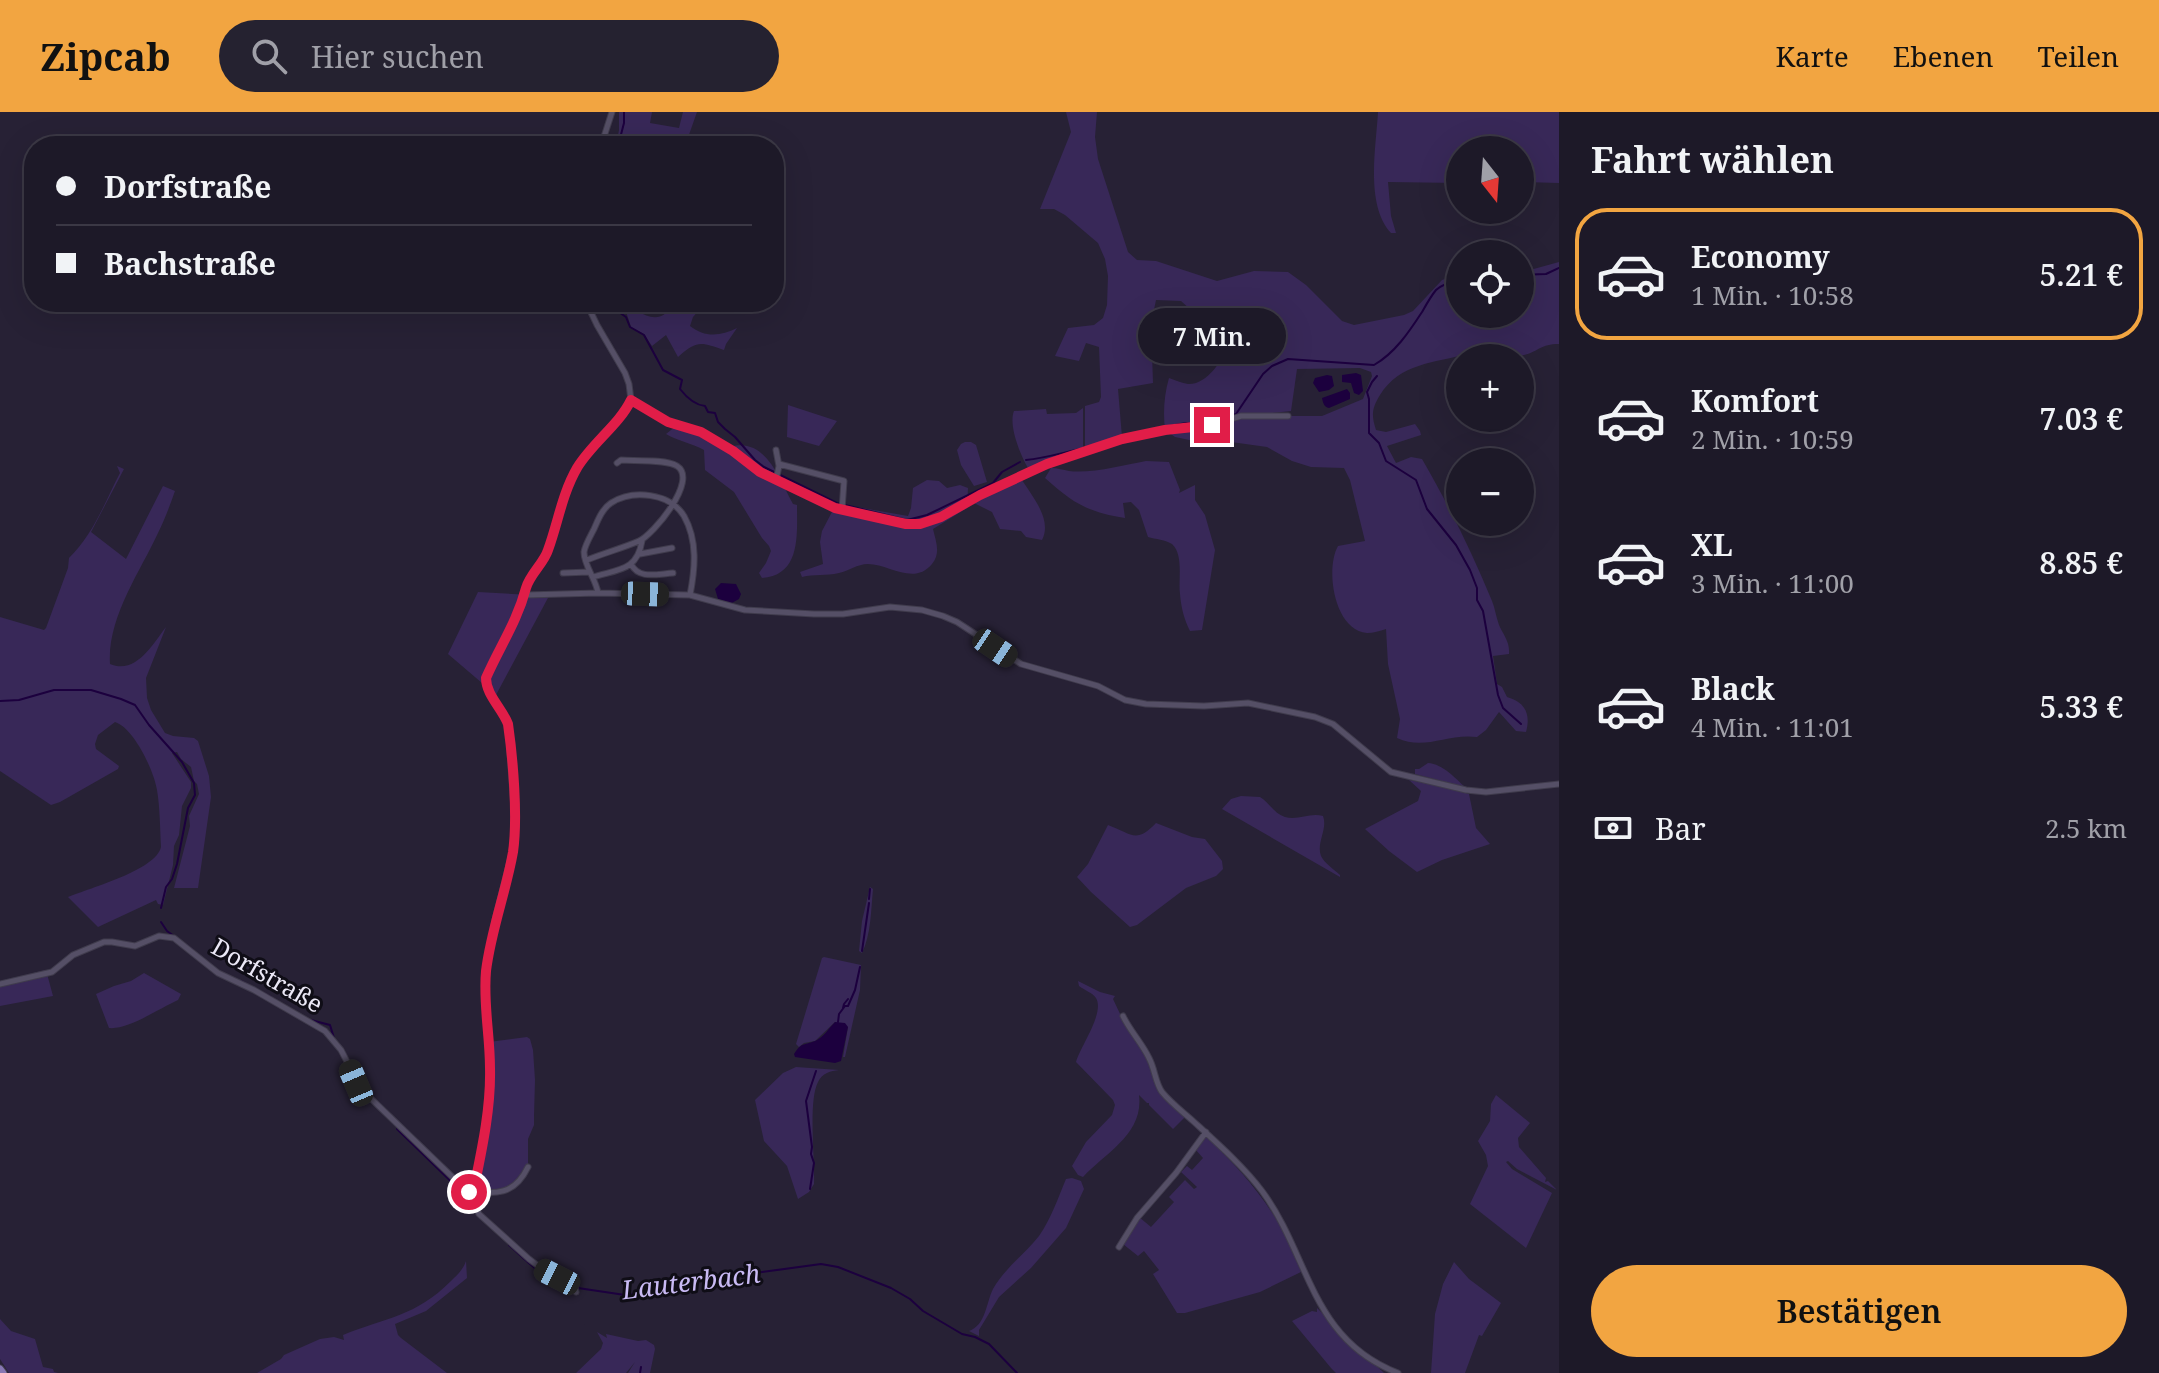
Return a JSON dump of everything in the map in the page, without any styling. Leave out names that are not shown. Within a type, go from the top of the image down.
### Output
[{"type":"street","points":[[604,136],[612,112]]},
{"type":"street","points":[[471,1192],[477,1176],[490,1097],[485,1005],[487,969],[495,920],[513,849],[515,822],[508,724],[487,689],[486,678],[526,595],[527,585],[547,554],[565,494],[577,468],[624,413],[631,400],[625,373],[591,312]]},
{"type":"street","points":[[631,400],[668,422],[701,432],[842,506],[906,524],[920,524],[941,517],[1047,464],[1122,439],[1212,425],[1241,416],[1288,416]]},
{"type":"street","points":[[776,450],[778,472]]},
{"type":"street","points":[[587,560],[642,540],[673,505],[684,482],[683,474],[676,466],[621,460],[617,463]]},
{"type":"street","points":[[778,472],[844,481],[842,506]]},
{"type":"street","points":[[598,593],[584,552],[602,512],[621,499],[649,495],[673,505],[684,517],[693,543],[690,595]]},
{"type":"street","points":[[563,573],[591,574],[631,564],[640,554],[642,540]]},
{"type":"street","points":[[640,554],[672,548]]},
{"type":"street","points":[[631,564],[635,572],[642,575],[673,573]]},
{"type":"street","points":[[526,595],[690,595],[751,611],[823,615],[890,607],[922,610],[957,622],[1021,664],[1098,686],[1125,700],[1204,706],[1248,703],[1315,717],[1333,724],[1391,772],[1473,792],[1559,784]]},
{"type":"street","name":"Dorfstraße","points":[[0,984],[52,972],[73,955],[104,942],[135,946],[163,935],[174,938],[218,973],[264,995],[325,1031],[341,1050],[361,1089],[418,1146],[471,1192],[479,1214],[529,1259],[572,1283],[575,1290]]},
{"type":"street","points":[[1123,1016],[1149,1057],[1161,1091],[1251,1178],[1273,1206],[1328,1318],[1368,1357],[1398,1373]]},
{"type":"street","points":[[1119,1247],[1137,1218],[1206,1132]]},
{"type":"street","points":[[471,1192],[496,1192],[515,1186],[528,1167]]},
{"type":"shaded area","points":[[619,112],[652,112],[650,123],[679,128],[683,112],[697,112],[689,136],[618,136]]},
{"type":"shaded area","points":[[1066,112],[1097,112],[1095,137],[1098,159],[1128,252],[1137,260],[1156,261],[1217,281],[1254,271],[1288,272],[1306,285],[1342,321],[1354,325],[1413,311],[1446,279],[1446,328],[1534,328],[1534,269],[1559,262],[1559,344],[1534,351],[1534,344],[1446,344],[1446,359],[1397,376],[1377,400],[1373,412],[1376,430],[1386,432],[1415,424],[1420,431],[1421,435],[1387,446],[1396,463],[1411,457],[1422,459],[1446,503],[1446,536],[1463,536],[1509,646],[1509,654],[1493,656],[1497,684],[1507,697],[1525,710],[1528,720],[1526,732],[1516,731],[1499,712],[1477,737],[1417,743],[1397,738],[1400,719],[1388,664],[1386,629],[1367,633],[1356,629],[1347,621],[1335,597],[1332,569],[1338,546],[1365,541],[1350,480],[1344,468],[1311,467],[1292,461],[1267,447],[1224,441],[1194,441],[1175,437],[1165,430],[1164,404],[1169,378],[1188,384],[1202,380],[1214,370],[1230,345],[1181,301],[1156,300],[1151,324],[1153,383],[1118,389],[1122,437],[1085,452],[1085,406],[1099,402],[1101,397],[1099,347],[1086,343],[1079,361],[1055,356],[1068,328],[1094,325],[1103,318],[1107,305],[1108,276],[1105,259],[1098,243],[1065,215],[1054,209],[1040,209],[1071,132]],"holes":[[[1360,368],[1371,372],[1363,399],[1322,416],[1242,416],[1291,411],[1297,369]]]},
{"type":"shaded area","points":[[1378,112],[1559,112],[1559,183],[1534,182],[1534,136],[1446,136],[1446,183],[1388,182],[1396,233],[1391,233],[1378,207],[1374,159]]},
{"type":"shaded area","points":[[626,312],[655,317],[667,312],[697,312],[690,326],[701,332],[725,333],[737,328],[724,350],[700,344],[678,357],[666,335],[652,346],[644,334],[631,327]]},
{"type":"shaded area","points":[[1342,375],[1361,375],[1363,391],[1359,395],[1354,393],[1351,383],[1342,382]]},
{"type":"shaded area","points":[[1332,376],[1334,386],[1319,392],[1313,383],[1315,378]]},
{"type":"shaded area","points":[[1347,389],[1350,399],[1329,408],[1325,406],[1322,398]]},
{"type":"shaded area","points":[[788,405],[837,421],[819,446],[787,437]]},
{"type":"shaded area","points":[[1083,408],[1083,453],[1028,468],[1014,432],[1014,411],[1046,409],[1047,414],[1076,413]]},
{"type":"shaded area","points":[[676,426],[697,427],[729,447],[742,445],[753,448],[770,462],[793,504],[797,505],[794,552],[784,570],[762,578],[759,573],[771,551],[769,546],[734,492],[705,470],[704,450],[666,434]]},
{"type":"shaded area","points":[[965,442],[976,445],[987,482],[974,486],[961,465],[957,450]]},
{"type":"shaded area","points":[[1146,461],[1169,462],[1179,493],[1195,485],[1195,500],[1205,515],[1215,550],[1202,630],[1190,631],[1184,617],[1176,549],[1170,543],[1148,537],[1139,510],[1131,502],[1123,503],[1125,518],[1100,513],[1073,500],[1045,478],[1051,468],[1087,471]]},
{"type":"shaded area","points":[[117,466],[124,469],[91,532],[126,559],[163,486],[175,491],[161,528],[119,613],[110,647],[110,664],[119,666],[136,662],[166,627],[146,678],[147,698],[165,733],[198,741],[209,776],[211,797],[198,888],[174,888],[190,826],[189,816],[199,794],[191,767],[177,752],[172,753],[191,782],[191,788],[182,806],[179,835],[174,846],[173,865],[163,905],[156,900],[98,927],[68,897],[135,871],[156,855],[161,847],[155,782],[136,741],[115,722],[98,735],[95,744],[96,749],[119,766],[118,769],[60,802],[51,805],[0,771],[0,617],[44,630],[46,628],[69,558],[98,518],[120,473]]},
{"type":"shaded area","points":[[1020,477],[1043,516],[1045,532],[1042,540],[1026,537],[1021,531],[1000,529],[992,512],[974,503],[976,497]]},
{"type":"shaded area","points":[[927,480],[939,481],[947,488],[960,485],[968,488],[967,508],[933,529],[936,556],[925,570],[909,574],[868,564],[839,573],[802,577],[800,572],[823,564],[822,531],[833,510],[845,505],[908,516],[913,488]]},
{"type":"shaded area","points":[[721,583],[736,584],[741,594],[739,599],[730,604],[718,599],[715,589]]},
{"type":"shaded area","points":[[478,592],[549,596],[496,695],[448,654]]},
{"type":"shaded area","points":[[1428,763],[1444,769],[1465,787],[1415,774],[1415,769]]},
{"type":"shaded area","points":[[1409,780],[1469,794],[1476,828],[1490,844],[1417,872],[1389,851],[1365,829],[1418,801],[1421,791]]},
{"type":"shaded area","points":[[1260,797],[1285,817],[1323,816],[1321,856],[1340,877],[1222,809],[1231,799]]},
{"type":"shaded area","points":[[1156,823],[1205,839],[1222,861],[1223,869],[1216,876],[1186,888],[1130,927],[1077,877],[1088,864],[1108,825],[1138,835]]},
{"type":"shaded area","points":[[870,887],[873,889],[870,922],[862,953],[859,951],[862,921]]},
{"type":"shaded area","points":[[824,957],[861,965],[860,990],[845,1057],[848,1027],[835,1022],[815,1041],[799,1047],[796,1044]]},
{"type":"shaded area","points":[[46,970],[53,996],[0,1006],[0,981]]},
{"type":"shaded area","points":[[144,973],[181,994],[178,1000],[134,1022],[109,1028],[96,994]]},
{"type":"shaded area","points":[[1078,981],[1115,996],[1113,999],[1122,1018],[1149,1061],[1155,1081],[1186,1116],[1173,1129],[1139,1095],[1139,1109],[1129,1132],[1083,1177],[1072,1166],[1086,1142],[1112,1115],[1115,1105],[1076,1062],[1095,1021],[1098,1004],[1095,996],[1079,986]]},
{"type":"shaded area","points":[[835,1022],[845,1023],[848,1027],[841,1061],[835,1063],[795,1057],[801,1046],[818,1040]]},
{"type":"shaded area","points":[[527,1037],[533,1050],[535,1080],[534,1125],[528,1139],[528,1167],[520,1181],[504,1191],[474,1190],[489,1108],[489,1042]]},
{"type":"shaded area","points":[[796,1067],[839,1070],[822,1076],[815,1091],[814,1184],[809,1192],[798,1199],[787,1166],[764,1141],[755,1100],[783,1073]]},
{"type":"shaded area","points":[[1496,1095],[1530,1123],[1518,1138],[1519,1147],[1546,1178],[1545,1182],[1548,1181],[1557,1190],[1506,1162],[1512,1169],[1552,1193],[1526,1248],[1470,1204],[1488,1166],[1478,1141],[1490,1121],[1491,1104]]},
{"type":"shaded area","points":[[1206,1136],[1262,1198],[1284,1233],[1301,1272],[1260,1292],[1177,1313],[1153,1274],[1159,1270],[1144,1251],[1138,1256],[1123,1244],[1139,1217],[1151,1227],[1174,1202],[1169,1197],[1185,1180],[1194,1189],[1197,1187],[1181,1172],[1187,1166],[1192,1170],[1203,1158],[1195,1149]]},
{"type":"shaded area","points":[[1066,1179],[1081,1181],[1084,1189],[1066,1228],[1031,1268],[999,1297],[979,1330],[979,1336],[969,1331],[982,1319],[998,1282],[1039,1236]]},
{"type":"shaded area","points":[[466,1261],[467,1278],[426,1311],[395,1324],[401,1338],[447,1373],[257,1373],[284,1355],[320,1339],[334,1337],[344,1340],[343,1335],[413,1309],[438,1293],[460,1272]]},
{"type":"shaded area","points":[[1454,1262],[1469,1279],[1501,1303],[1482,1336],[1479,1335],[1465,1373],[1431,1373],[1435,1314],[1443,1284]]},
{"type":"shaded area","points":[[1317,1308],[1384,1373],[1336,1373],[1292,1321],[1312,1311],[1317,1312]]},
{"type":"shaded area","points":[[0,1319],[11,1331],[35,1339],[43,1367],[58,1373],[9,1373],[0,1359]]},
{"type":"shaded area","points":[[597,1332],[607,1338],[606,1334],[646,1340],[654,1345],[650,1373],[628,1373],[635,1362],[626,1373],[576,1373],[601,1349],[603,1343]]},
{"type":"waterway","points":[[621,136],[624,112]]},
{"type":"waterway","points":[[1534,274],[1546,274],[1559,268]]},
{"type":"waterway","points":[[1209,423],[1236,414],[1263,374],[1288,359],[1374,365],[1401,342],[1436,290],[1446,284]]},
{"type":"waterway","points":[[619,312],[626,317],[630,327],[644,335],[663,370],[682,380],[680,389],[685,395],[705,406],[708,412],[715,413],[718,422],[755,460],[837,503],[907,520],[927,515],[993,483],[1002,472],[1020,462]]},
{"type":"waterway","points":[[1377,376],[1367,392],[1369,433],[1379,443],[1386,461],[1416,480],[1427,509],[1456,545],[1470,570],[1483,611],[1498,695],[1503,708],[1521,724]]},
{"type":"waterway","points":[[1153,429],[1186,423],[1195,425]]},
{"type":"waterway","points":[[1119,437],[1147,430]]},
{"type":"waterway","points":[[1026,460],[1090,447]]},
{"type":"waterway","name":"Lauterbach","points":[[0,701],[19,700],[54,690],[91,690],[121,699],[135,705],[182,762],[194,783],[195,795],[188,808],[177,864],[166,887],[161,908]]},
{"type":"waterway","points":[[869,899],[870,889]]},
{"type":"waterway","points":[[862,951],[869,903]]},
{"type":"waterway","name":"Lauterbach","points":[[161,922],[167,931],[193,950]]},
{"type":"waterway","points":[[838,1022],[839,1014],[848,1006],[855,990],[860,967]]},
{"type":"waterway","name":"Lauterbach","points":[[241,981],[271,997]]},
{"type":"waterway","points":[[843,1008],[848,999]]},
{"type":"waterway","name":"Lauterbach","points":[[311,1020],[330,1025],[334,1038]]},
{"type":"waterway","points":[[810,1189],[814,1163],[806,1101],[816,1071]]},
{"type":"waterway","name":"Lauterbach","points":[[397,1129],[465,1195],[478,1216]]},
{"type":"waterway","name":"Lauterbach","points":[[509,1245],[546,1276],[572,1288]]},
{"type":"waterway","name":"Lauterbach","points":[[578,1288],[625,1295],[665,1292],[697,1281],[821,1264],[838,1267],[891,1288],[962,1334],[989,1344],[1017,1373]]},
{"type":"waterway","points":[[640,1373],[641,1367]]},
{"type":"route","points":[[469,1192],[474,1188],[490,1097],[485,1005],[487,969],[495,920],[513,849],[515,822],[508,724],[487,689],[486,678],[520,610],[527,585],[547,554],[565,494],[577,468],[624,413],[631,400],[668,422],[701,432],[760,472],[835,508],[906,524],[920,524],[941,517],[1047,464],[1122,439],[1212,425]]}]
